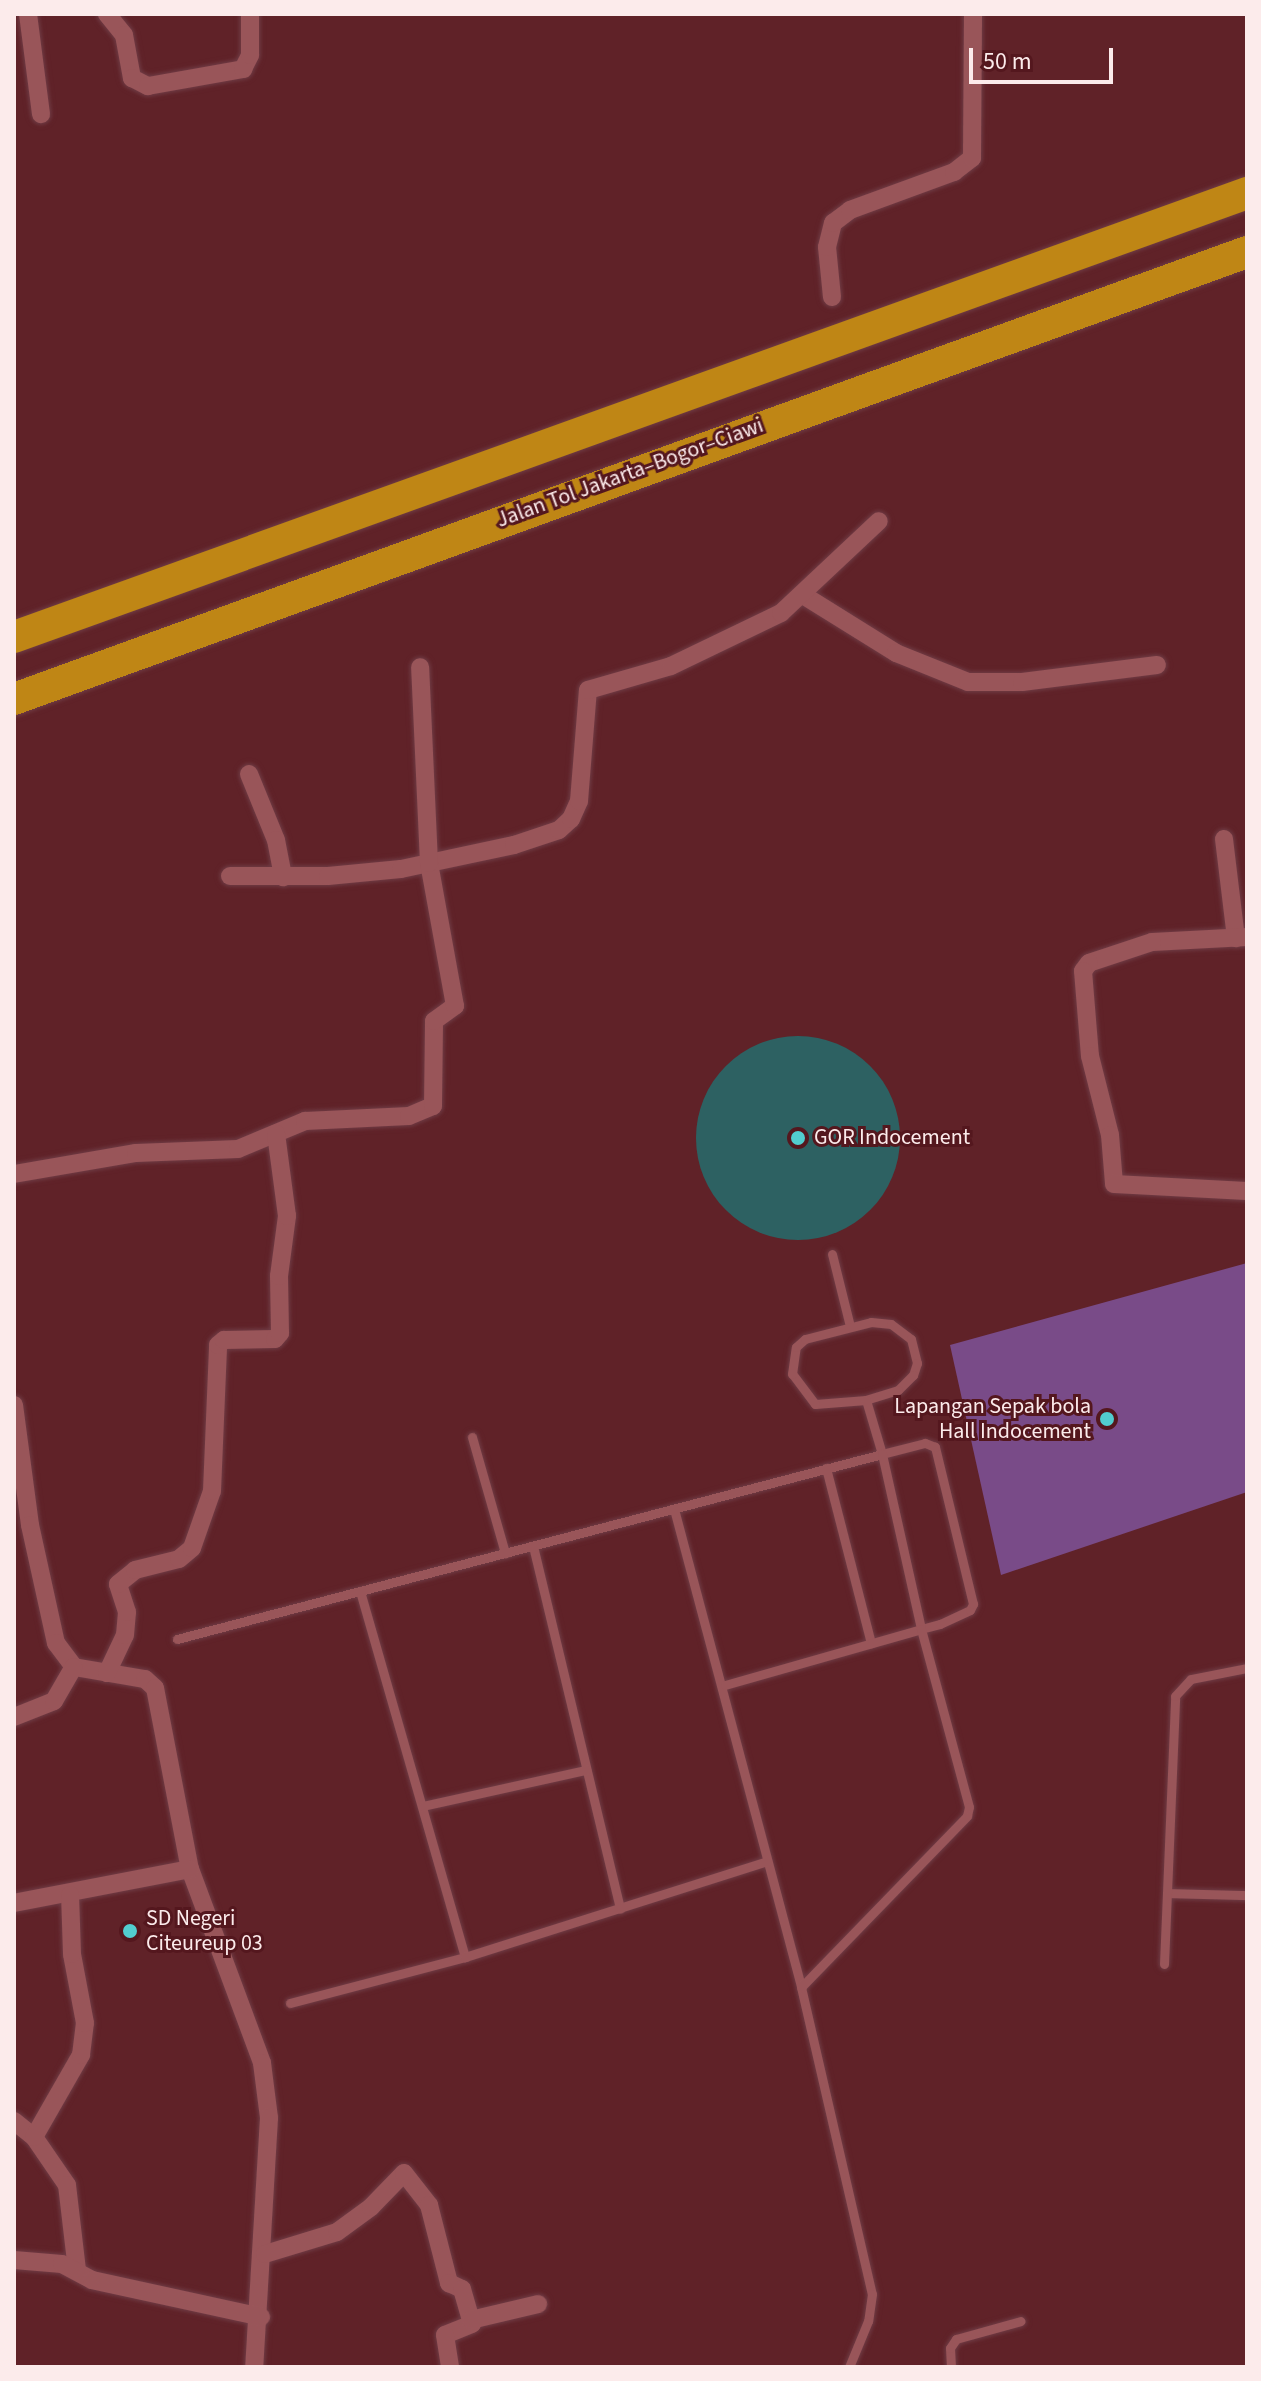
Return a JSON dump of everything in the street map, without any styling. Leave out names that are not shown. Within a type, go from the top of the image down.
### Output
[{"type":"highway","points":[[14,637],[1247,193]]},
{"type":"highway","name":"Jalan Tol Jakarta–Bogor–Ciawi","points":[[14,699],[1247,252]]},
{"type":"street","points":[[28,14],[41,114]]},
{"type":"street","points":[[107,14],[124,35],[132,78],[148,86],[243,69],[250,55],[250,14]]},
{"type":"street","points":[[832,297],[827,247],[833,223],[850,210],[954,172],[972,158],[973,14]]},
{"type":"street","points":[[230,876],[283,877],[429,863],[514,845],[559,830],[571,819],[579,801],[588,690],[646,675],[715,647],[781,613],[879,521]]},
{"type":"street","points":[[803,595],[896,653],[968,682],[1022,682],[1157,665]]},
{"type":"street","points":[[14,1174],[136,1153],[238,1149],[305,1121],[409,1116],[433,1106],[434,1021],[455,1006],[429,863],[420,667]]},
{"type":"street","points":[[249,774],[276,840],[283,877]]},
{"type":"street","points":[[1224,839],[1242,938],[1152,942],[1089,963],[1083,971],[1090,1056],[1110,1135],[1114,1184],[1247,1191]]},
{"type":"street","points":[[107,1673],[125,1635],[127,1612],[118,1584],[135,1570],[179,1559],[192,1548],[212,1491],[218,1345],[224,1340],[275,1339],[280,1333],[279,1276],[287,1216],[276,1134]]},
{"type":"street","points":[[14,1405],[22,1526],[51,1629],[74,1667],[145,1679],[158,1695],[190,1869],[262,2063],[269,2118],[265,2254],[254,2367]]},
{"type":"street","points":[[14,1717],[54,1701],[74,1667]]},
{"type":"street","points":[[14,1903],[70,1895],[190,1869]]},
{"type":"street","points":[[34,2137],[81,2055],[85,2023],[72,1954],[70,1895]]},
{"type":"street","points":[[14,2121],[34,2137],[67,2185],[77,2270]]},
{"type":"street","points":[[265,2254],[306,2245],[353,2223],[404,2173],[429,2205],[449,2283],[462,2289],[471,2320],[469,2327],[445,2335],[450,2367]]},
{"type":"street","points":[[14,2260],[77,2270],[92,2280],[261,2317]]},
{"type":"street","points":[[471,2320],[538,2304]]},
{"type":"lane","points":[[832,1254],[850,1326]]},
{"type":"lane","points":[[891,1324],[903,1329],[916,1350],[913,1375],[898,1390],[866,1400],[815,1404],[792,1374],[792,1356],[805,1339],[850,1326],[891,1324]]},
{"type":"lane","points":[[801,1987],[967,1816],[969,1807],[921,1629],[882,1454],[866,1400]]},
{"type":"lane","points":[[472,1437],[505,1553]]},
{"type":"lane","points":[[177,1639],[925,1443],[940,1455],[973,1604],[963,1616],[725,1685]]},
{"type":"lane","points":[[826,1468],[871,1643]]},
{"type":"lane","points":[[674,1509],[725,1685],[801,1987],[872,2294],[868,2321],[849,2367]]},
{"type":"lane","points":[[533,1546],[620,1909]]},
{"type":"lane","points":[[360,1591],[465,1957]]},
{"type":"lane","points":[[1164,1964],[1175,1696],[1191,1679],[1247,1668]]},
{"type":"lane","points":[[423,1806],[586,1770]]},
{"type":"lane","points":[[290,2003],[465,1957],[767,1861]]},
{"type":"lane","points":[[1169,1893],[1247,1895]]},
{"type":"lane","points":[[951,2367],[950,2348],[956,2339],[1021,2321]]},
{"type":"shaded area","name":"Lapangan Sepak bola Hall Indocement","points":[[1247,1263],[1247,1492],[1001,1575],[950,1345]]},
{"type":"building","name":"GOR Indocement","points":[[798,1036],[837,1044],[855,1053],[870,1066],[883,1081],[892,1099],[900,1138],[892,1177],[883,1195],[870,1210],[855,1223],[837,1232],[798,1240],[759,1232],[741,1223],[726,1210],[713,1195],[704,1177],[696,1138],[704,1099],[713,1081],[726,1066],[741,1053],[759,1044]]},
{"type":"place","name":"GOR Indocement","points":[[798,1138]]},
{"type":"place","name":"Lapangan Sepak bola Hall Indocement","points":[[1107,1419]]},
{"type":"place","name":"SD Negeri Citeureup 03","points":[[130,1931]]}]
